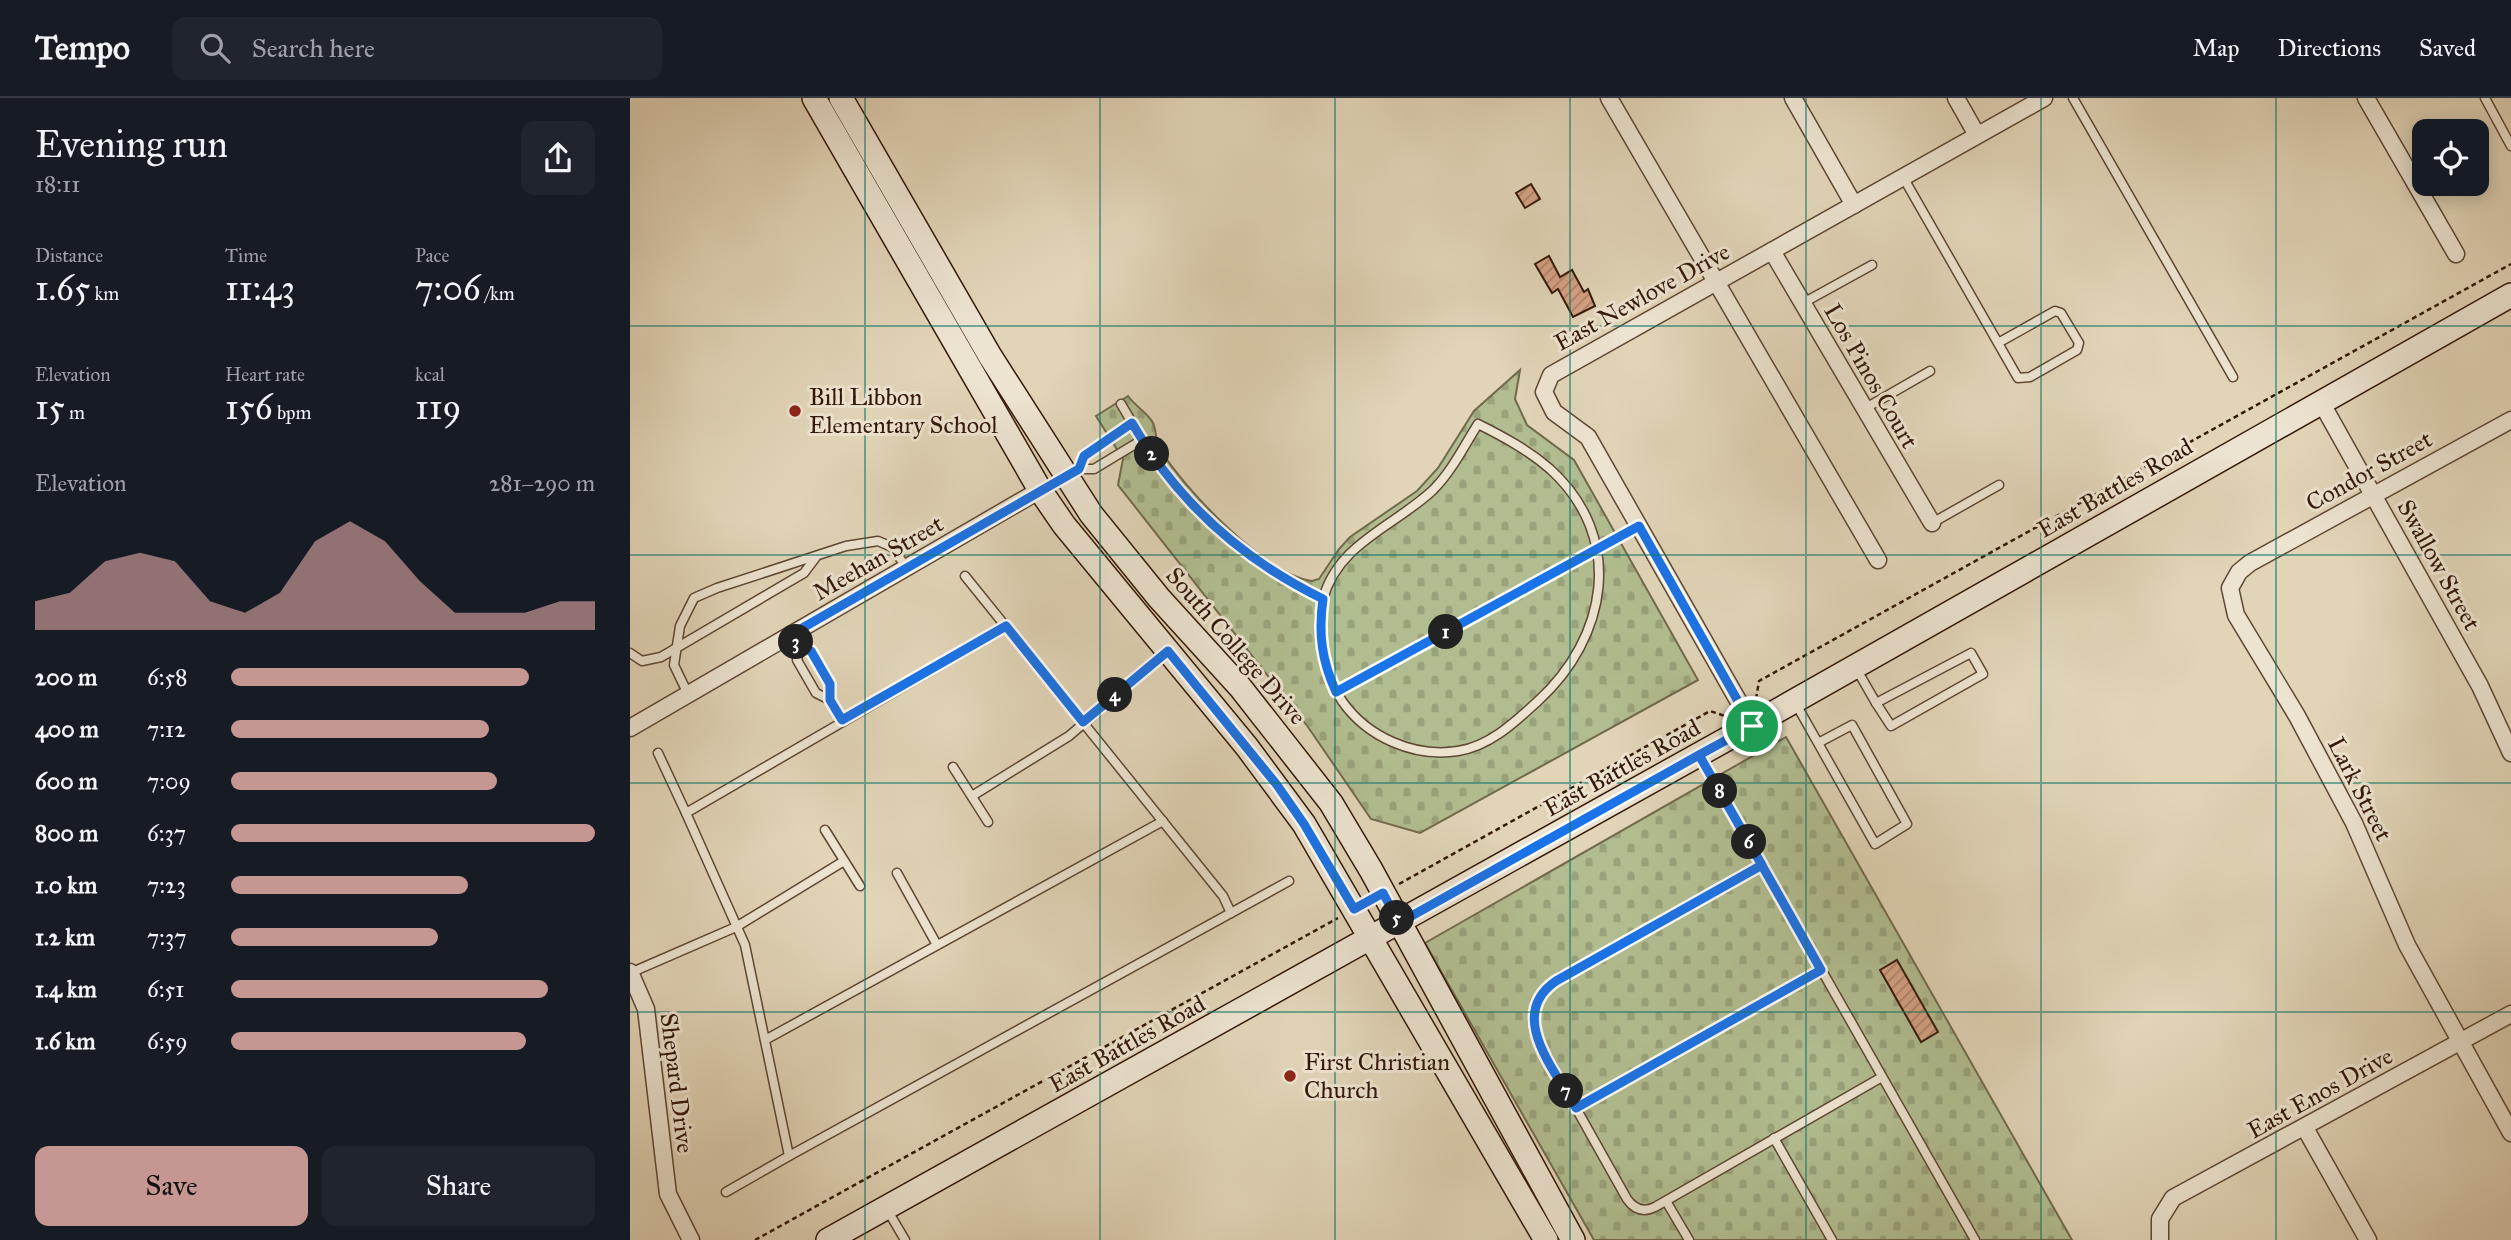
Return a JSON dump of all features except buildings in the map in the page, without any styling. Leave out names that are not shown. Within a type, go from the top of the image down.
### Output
[{"type":"street","points":[[814,98],[1040,490],[1064,525],[1277,785],[1304,824],[1546,1240]]},
{"type":"street","name":"South College Drive","points":[[841,98],[944,279],[1072,473],[1091,514],[1158,598],[1240,687],[1303,764],[1352,836],[1573,1240]]},
{"type":"street","points":[[1609,98],[1878,560]]},
{"type":"street","points":[[1793,98],[1854,205]]},
{"type":"street","points":[[1956,98],[1977,135]]},
{"type":"street","name":"East Newlove Drive","points":[[1752,726],[1588,437],[1554,412],[1544,392],[1551,375],[2044,98]]},
{"type":"street","points":[[2365,98],[2456,254]]},
{"type":"street","name":"Los Pinos Court","points":[[1772,251],[1932,523]]},
{"type":"street","name":"East Battles Road","points":[[828,1240],[1752,726],[2511,295]]},
{"type":"street","name":"Swallow Street","points":[[2322,402],[2480,686],[2511,753]]},
{"type":"street","name":"Condor Street","points":[[2249,563],[2511,420]]},
{"type":"street","name":"Meehan Street","points":[[630,728],[688,694],[796,641],[906,567],[1040,490]]},
{"type":"street","name":"Lark Street","points":[[2249,563],[2239,572],[2230,588],[2236,615],[2297,716],[2354,823],[2407,945],[2511,1133]]},
{"type":"street","name":"Shepard Drive","points":[[630,972],[646,1010],[668,1194],[691,1240]]},
{"type":"street","name":"East Enos Drive","points":[[2160,1240],[2160,1219],[2173,1198],[2511,1014]]},
{"type":"street","points":[[2305,1128],[2368,1240]]},
{"type":"lane","points":[[2073,98],[2233,377]]},
{"type":"lane","points":[[2485,98],[2511,146]]},
{"type":"lane","points":[[1903,177],[2018,378],[2030,377],[2077,350],[2079,343],[2061,313],[2055,311],[1998,343]]},
{"type":"lane","points":[[1802,303],[1872,265]]},
{"type":"lane","points":[[1864,409],[1930,371]]},
{"type":"lane","points":[[1121,404],[1142,440],[1218,532],[1266,569],[1323,599]]},
{"type":"lane","points":[[1072,473],[1084,456],[1132,423]]},
{"type":"lane","points":[[1478,424],[1513,441],[1550,470],[1571,492],[1586,518],[1596,549],[1599,588],[1594,620],[1581,650],[1560,681],[1513,724],[1489,740],[1459,751],[1432,752],[1406,747],[1362,724],[1336,692],[1326,671],[1319,624],[1323,599],[1333,575],[1348,554],[1435,488],[1478,424]]},
{"type":"lane","points":[[1040,490],[1072,473],[1094,469],[1142,440]]},
{"type":"lane","points":[[1932,523],[1999,485]]},
{"type":"lane","points":[[1336,692],[1639,526]]},
{"type":"lane","points":[[688,694],[674,664],[680,626],[694,598],[717,588],[846,547],[878,541],[892,547],[906,567]]},
{"type":"lane","points":[[630,653],[642,661],[650,662],[675,650],[804,573],[817,556]]},
{"type":"lane","points":[[965,576],[1223,896],[1231,913]]},
{"type":"lane","points":[[686,813],[1006,626]]},
{"type":"lane","points":[[796,641],[797,660],[816,693],[830,700]]},
{"type":"lane","points":[[796,641],[811,651],[830,684],[830,700],[842,720]]},
{"type":"lane","points":[[972,796],[1069,736],[1168,651]]},
{"type":"lane","points":[[1856,667],[1876,704],[1891,726],[1983,674],[1971,653],[1876,704]]},
{"type":"lane","points":[[1795,701],[1818,743],[1875,844],[1908,824],[1852,725],[1818,743]]},
{"type":"lane","points":[[658,753],[745,945],[789,1156]]},
{"type":"lane","points":[[1699,755],[1975,1240]]},
{"type":"lane","points":[[953,767],[988,822]]},
{"type":"lane","points":[[765,1040],[1163,821]]},
{"type":"lane","points":[[825,830],[860,886]]},
{"type":"lane","points":[[630,972],[736,927],[845,861]]},
{"type":"lane","points":[[1762,865],[1543,989],[1535,1004],[1533,1027],[1576,1108],[1633,1207],[1649,1210],[1882,1077]]},
{"type":"lane","points":[[897,873],[937,945]]},
{"type":"lane","points":[[726,1192],[1289,881]]},
{"type":"lane","points":[[1576,1108],[1821,970]]},
{"type":"lane","points":[[1774,1138],[1832,1240]]},
{"type":"lane","points":[[1666,1200],[1689,1240]]},
{"type":"lane","points":[[887,1208],[905,1240]]},
{"type":"path","points":[[1383,893],[1710,711],[1752,726],[1759,681],[2511,264]]},
{"type":"path","points":[[755,1240],[1354,909]]},
{"type":"green space","points":[[1520,370],[1515,399],[1527,425],[1574,460],[1698,680],[1420,833],[1371,819],[1308,727],[1118,485],[1123,459],[1096,416],[1128,396],[1151,420],[1160,449],[1187,486],[1207,507],[1250,547],[1272,563],[1293,575],[1312,581],[1319,579],[1350,537],[1417,491],[1438,468],[1474,411]]},
{"type":"green space","points":[[1786,737],[2072,1240],[1594,1240],[1425,943]]},
{"type":"place","name":"Bill Libbon Elementary School","points":[[795,411]]},
{"type":"place","name":"First Christian Church","points":[[1290,1076]]},
{"type":"route","points":[[1752,726],[1639,526],[1336,692],[1326,671],[1321,647],[1319,624],[1323,599],[1266,569],[1218,532],[1154,456],[1132,423],[1084,456],[1079,469],[792,634],[800,648],[811,651],[830,684],[830,700],[842,720],[1006,626],[1083,722],[1168,651],[1277,785],[1304,824],[1354,909],[1383,893],[1399,923],[1699,755],[1731,810],[1762,865],[1821,970],[1576,1108],[1536,1037],[1532,1016],[1535,1004],[1543,989],[1556,981],[1762,865],[1699,755],[1752,726]]}]
